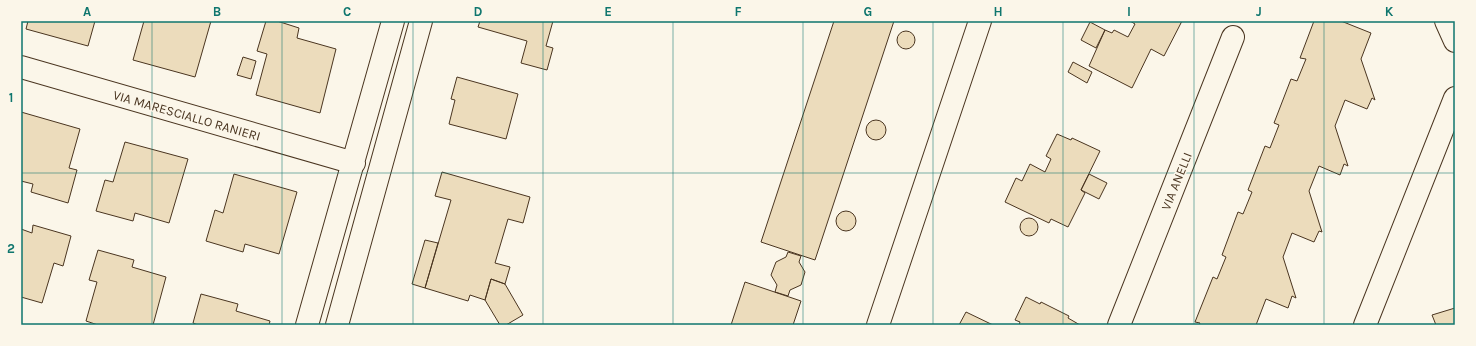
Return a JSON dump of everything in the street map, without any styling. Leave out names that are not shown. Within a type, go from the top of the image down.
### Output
[{"type":"street","points":[[307,325],[393,21]]},
{"type":"street","points":[[336,325],[421,21]]},
{"type":"street","points":[[878,325],[980,21]]},
{"type":"street","points":[[1446,21],[1455,41]]},
{"type":"street","name":"VIA ANELLI","points":[[1119,325],[1233,36]]},
{"type":"street","name":"VIA MARESCIALLO RANIERI","points":[[21,67],[354,163]]},
{"type":"street","points":[[1365,325],[1455,98]]},
{"type":"building","points":[[28,21],[95,21],[88,46],[26,29]]},
{"type":"building","points":[[144,21],[211,21],[195,77],[133,60]]},
{"type":"building","points":[[266,21],[277,21],[299,28],[297,38],[336,49],[320,113],[256,95],[267,54],[257,51]]},
{"type":"building","points":[[480,21],[553,21],[546,46],[553,48],[547,70],[521,63],[527,41],[478,27]]},
{"type":"building","points":[[834,21],[894,21],[815,260],[761,242]]},
{"type":"building","points":[[1130,21],[1182,21],[1164,56],[1151,49],[1132,88],[1089,66],[1105,30],[1112,33],[1114,30],[1128,37],[1135,24]]},
{"type":"building","points":[[1314,21],[1341,21],[1371,33],[1361,59],[1375,100],[1372,98],[1367,109],[1345,100],[1335,126],[1348,166],[1344,164],[1340,175],[1319,166],[1309,191],[1322,232],[1319,231],[1314,242],[1292,233],[1283,257],[1296,298],[1292,296],[1288,308],[1266,299],[1256,325],[1199,325],[1200,323],[1195,322],[1213,277],[1217,279],[1226,257],[1222,255],[1238,212],[1243,214],[1252,192],[1248,190],[1265,146],[1270,148],[1279,125],[1274,123],[1291,79],[1297,81],[1306,59],[1300,58]]},
{"type":"building","points":[[1090,22],[1105,30],[1096,48],[1081,40]]},
{"type":"building","points":[[902,31],[910,31],[915,36],[913,47],[910,49],[902,49],[897,44],[897,36]]},
{"type":"building","points":[[243,57],[256,61],[251,79],[237,75]]},
{"type":"building","points":[[1073,62],[1092,72],[1087,83],[1068,72]]},
{"type":"building","points":[[457,77],[518,94],[506,139],[449,124],[455,100],[451,99]]},
{"type":"building","points":[[21,112],[80,129],[69,168],[77,170],[68,203],[31,192],[33,184],[21,181]]},
{"type":"building","points":[[876,120],[883,123],[886,130],[883,137],[876,140],[869,137],[866,130],[869,123]]},
{"type":"building","points":[[1057,134],[1071,140],[1072,138],[1100,151],[1081,190],[1085,193],[1068,227],[1051,219],[1049,223],[1005,202],[1016,178],[1022,181],[1030,164],[1045,172],[1051,159],[1046,156]]},
{"type":"building","points":[[125,142],[188,159],[169,223],[135,213],[133,221],[96,211],[105,180],[113,182]]},
{"type":"building","points":[[442,172],[530,197],[523,223],[508,219],[495,263],[510,267],[505,284],[491,279],[485,300],[470,295],[468,301],[425,288],[451,200],[435,196]]},
{"type":"building","points":[[234,174],[297,192],[279,254],[245,244],[243,252],[206,241],[215,210],[223,213]]},
{"type":"building","points":[[1089,174],[1107,183],[1099,199],[1081,190]]},
{"type":"building","points":[[846,211],[853,214],[856,221],[853,228],[846,231],[839,228],[836,221],[839,214]]},
{"type":"building","points":[[1029,218],[1035,221],[1038,227],[1035,233],[1029,236],[1023,233],[1020,227],[1023,221]]},
{"type":"building","points":[[33,225],[71,236],[63,266],[54,263],[42,303],[21,297],[21,229],[32,233]]},
{"type":"building","points":[[425,240],[438,243],[425,288],[412,284]]},
{"type":"building","points":[[98,250],[134,260],[132,267],[166,277],[153,325],[98,325],[86,321],[97,282],[89,280]]},
{"type":"building","points":[[788,252],[801,256],[799,262],[805,272],[801,285],[790,290],[788,296],[775,292],[777,285],[771,275],[776,262],[786,257]]},
{"type":"building","points":[[491,279],[505,284],[523,315],[506,325],[500,325],[485,300]]},
{"type":"building","points":[[745,282],[801,301],[793,325],[731,325]]},
{"type":"building","points":[[201,294],[238,304],[236,311],[270,321],[269,325],[198,325],[193,323]]},
{"type":"building","points":[[1026,297],[1040,304],[1041,302],[1069,316],[1068,318],[1080,325],[1019,325],[1020,322],[1015,320]]},
{"type":"building","points":[[1455,308],[1455,325],[1436,325],[1432,315]]},
{"type":"building","points":[[966,312],[993,325],[959,325]]}]
